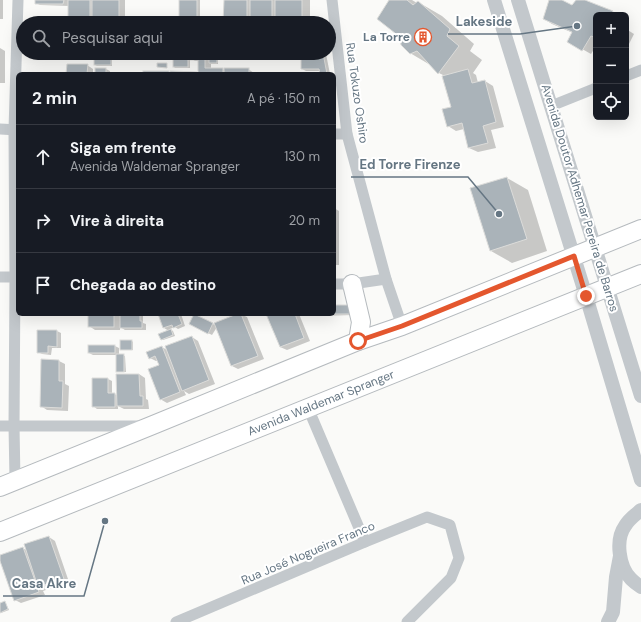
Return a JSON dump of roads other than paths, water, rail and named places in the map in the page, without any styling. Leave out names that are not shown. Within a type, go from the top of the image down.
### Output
[{"type":"main road","points":[[8,484],[358,341],[402,326],[641,229]]},
{"type":"main road","name":"Avenida Waldemar Spranger","points":[[0,532],[641,274]]},
{"type":"main road","points":[[352,284],[361,322],[358,341]]},
{"type":"street","points":[[18,0],[18,16]]},
{"type":"street","name":"Rua Tokuzo Oshiro","points":[[332,0],[334,16]]},
{"type":"street","name":"Avenida Doutor Adhemar Pereira de Barros","points":[[494,0],[574,256],[641,480]]},
{"type":"street","name":"Avenida Doutor Adhemar Pereira de Barros","points":[[518,0],[641,396]]},
{"type":"street","name":"Rua Tokuzo Oshiro","points":[[336,36],[347,134],[386,279],[402,326]]},
{"type":"street","points":[[17,60],[17,72]]},
{"type":"street","points":[[629,75],[641,70]]},
{"type":"street","points":[[551,106],[593,89]]},
{"type":"street","points":[[0,130],[16,130]]},
{"type":"street","points":[[336,134],[347,134]]},
{"type":"street","points":[[0,277],[16,277]]},
{"type":"street","points":[[336,284],[352,284],[386,279]]},
{"type":"street","points":[[8,484],[14,426],[16,316]]},
{"type":"street","points":[[308,408],[365,542]]},
{"type":"street","points":[[0,426],[153,426]]},
{"type":"street","points":[[608,622],[613,612],[616,577],[620,556],[620,541],[624,527],[631,518],[641,510]]},
{"type":"street","name":"Rua José Nogueira Franco","points":[[176,622],[427,517],[450,525],[459,558],[451,578],[407,622]]},
{"type":"street","points":[[620,556],[625,570],[631,580],[641,587]]},
{"type":"place","name":"Lakeside","points":[[577,26]]},
{"type":"place","name":"La Torre","points":[[423,37]]},
{"type":"place","name":"Ed Torre Firenze","points":[[499,214]]},
{"type":"place","name":"Casa Akre","points":[[105,521]]}]
